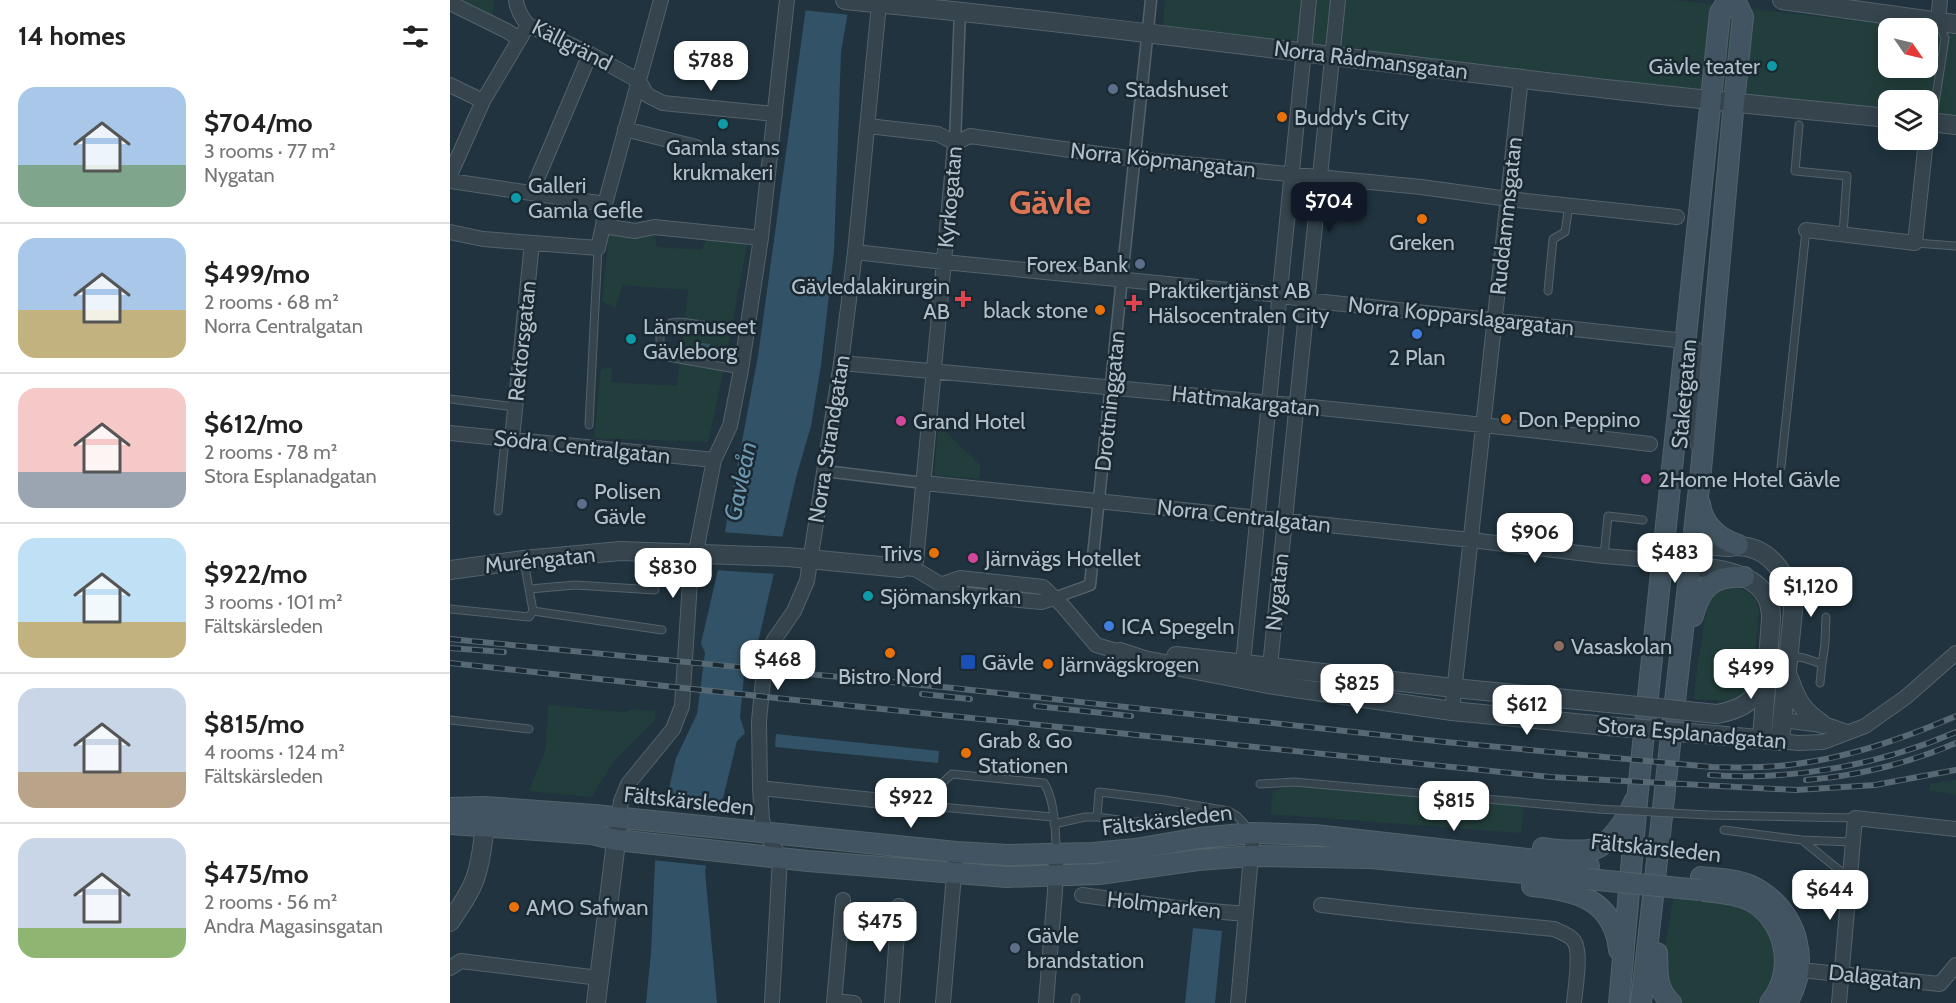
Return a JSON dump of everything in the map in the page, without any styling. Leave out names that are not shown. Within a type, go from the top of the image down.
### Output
[{"type":"main road","name":"Staketgatan","points":[[1622,980],[1638,791],[1720,14],[1728,0]]},
{"type":"main road","name":"Staketgatan","points":[[1652,904],[1702,464],[1743,17],[1735,0]]},
{"type":"main road","points":[[1699,495],[1704,519],[1708,526],[1721,538],[1738,545]]},
{"type":"main road","points":[[1680,662],[1694,611],[1705,588],[1725,578],[1744,577]]},
{"type":"main road","points":[[1315,836],[1397,831],[1556,850],[1595,849],[1615,833],[1633,805],[1638,791]]},
{"type":"main road","name":"Fältskärsleden","points":[[450,808],[485,807],[619,818],[956,852],[1056,855],[1135,849],[1199,838],[1253,833],[1315,836],[1589,872],[1700,884],[1752,902],[1770,917],[1780,933],[1792,969],[1794,991],[1787,1003]]},
{"type":"main road","name":"Fältskärsleden","points":[[450,824],[592,834],[644,843],[954,874],[1006,877],[1099,873],[1198,860],[1252,856],[1371,858],[1589,872]]},
{"type":"main road","points":[[1305,858],[1426,877],[1544,887],[1576,893],[1595,904],[1610,919],[1618,943],[1622,980],[1619,1003]]},
{"type":"main road","points":[[1641,1003],[1652,904]]},
{"type":"main road","points":[[1652,904],[1658,983],[1662,994],[1671,1003]]},
{"type":"main road","name":"Fältskärsleden","points":[[1770,1003],[1792,969]]},
{"type":"street","name":"Källgränd","points":[[516,0],[521,18],[528,25],[590,54],[639,81],[647,95],[663,103],[775,114]]},
{"type":"street","points":[[450,232],[483,239],[598,248],[605,204],[661,0]]},
{"type":"street","points":[[596,1003],[621,801],[628,784],[673,729],[680,714],[690,582],[714,460],[730,426],[741,370],[761,238],[787,0]]},
{"type":"street","name":"Norra Rådmansgatan","points":[[845,0],[960,11],[1521,78],[1878,117]]},
{"type":"street","name":"Drottninggatan","points":[[1054,598],[1090,585],[1151,0]]},
{"type":"street","name":"Nygatan","points":[[1242,671],[1309,0]]},
{"type":"street","name":"Nygatan","points":[[1269,675],[1338,0]]},
{"type":"street","points":[[1782,0],[1947,23],[1940,0]]},
{"type":"street","name":"Norra Strandgatan","points":[[765,832],[760,788],[759,721],[765,659],[774,640],[794,611],[807,581],[841,363],[855,252],[879,2]]},
{"type":"street","points":[[450,3],[519,39]]},
{"type":"street","name":"Kyrkogatan","points":[[910,566],[924,483],[955,143],[960,11]]},
{"type":"street","points":[[450,175],[483,101],[528,25]]},
{"type":"street","points":[[531,193],[590,54]]},
{"type":"street","name":"Ruddammsgatan","points":[[1452,711],[1521,78]]},
{"type":"street","points":[[450,85],[483,101]]},
{"type":"street","points":[[1938,124],[1956,125]]},
{"type":"street","points":[[868,126],[938,134],[955,143]]},
{"type":"street","points":[[625,129],[696,147]]},
{"type":"street","name":"Norra Köpmangatan","points":[[955,143],[970,136],[1135,159],[1421,187],[1677,217]]},
{"type":"street","points":[[1806,230],[1915,243],[1925,150]]},
{"type":"street","points":[[450,181],[605,204]]},
{"type":"street","points":[[603,226],[635,231],[654,226],[761,238]]},
{"type":"street","name":"Rektorsgatan","points":[[508,439],[515,407],[532,243]]},
{"type":"street","name":"Norra Kopparslagargatan","points":[[855,252],[1279,295],[1306,300],[1685,341]]},
{"type":"street","points":[[1685,341],[1698,351],[1694,422],[1702,464]]},
{"type":"street","name":"Hattmakargatan","points":[[841,363],[1484,424],[1650,444]]},
{"type":"street","name":"Södra Centralgatan","points":[[450,433],[714,460]]},
{"type":"street","name":"Norra Centralgatan","points":[[825,471],[1604,556],[1662,556],[1692,567],[1733,573],[1744,577],[1762,589],[1770,602],[1767,670],[1773,720]]},
{"type":"street","name":"Norra Centralgatan","points":[[1662,556],[1694,544],[1728,547],[1738,545],[1768,556],[1785,576],[1791,592],[1793,611],[1788,665],[1773,720],[1771,740]]},
{"type":"street","name":"Muréngatan","points":[[450,570],[620,551],[781,557],[910,566]]},
{"type":"street","points":[[910,566],[940,585],[960,578],[1043,587],[1063,606],[1096,645],[1120,652]]},
{"type":"street","name":"Stora Esplanadgatan","points":[[1120,652],[1185,656],[1242,671],[1452,711],[1810,743],[1823,742],[1865,726],[1906,697],[1956,653]]},
{"type":"street","points":[[1788,665],[1801,706],[1807,714],[1822,724]]},
{"type":"street","points":[[1717,714],[1736,710],[1750,701],[1756,695],[1767,670]]},
{"type":"street","name":"Stora Esplanadgatan","points":[[1269,675],[1454,688],[1822,724],[1847,732]]},
{"type":"street","points":[[760,788],[940,807]]},
{"type":"street","points":[[450,922],[474,883],[485,827],[485,807]]},
{"type":"street","points":[[1839,1003],[1855,818],[1956,829]]},
{"type":"street","points":[[765,832],[780,857],[772,1003]]},
{"type":"street","points":[[1238,1003],[1253,833]]},
{"type":"street","points":[[943,1003],[956,852]]},
{"type":"street","points":[[1046,1003],[1056,855]]},
{"type":"street","name":"Holmparken","points":[[1082,895],[1177,908],[1246,914]]},
{"type":"street","points":[[843,900],[834,1002],[854,1003]]},
{"type":"street","points":[[1321,905],[1554,929],[1575,941],[1578,952],[1574,1003]]},
{"type":"street","points":[[892,1003],[899,906]]},
{"type":"street","points":[[450,967],[461,961],[599,978]]},
{"type":"street","name":"Dalagatan","points":[[1792,969],[1940,984],[1956,964]]},
{"type":"lane","points":[[1937,90],[1947,23]]},
{"type":"lane","points":[[1799,125],[1795,171],[1847,176],[1843,234]]},
{"type":"lane","points":[[1548,291],[1553,239],[1565,232],[1569,205]]},
{"type":"lane","points":[[1781,467],[1806,230]]},
{"type":"lane","points":[[1915,243],[1956,246]]},
{"type":"lane","points":[[589,425],[598,248]]},
{"type":"lane","points":[[741,370],[668,357],[660,347],[660,333],[671,323],[680,322],[746,331]]},
{"type":"lane","points":[[450,399],[515,407]]},
{"type":"lane","points":[[498,511],[508,439]]},
{"type":"lane","points":[[1604,556],[1608,516],[1643,520]]},
{"type":"lane","points":[[450,609],[530,617],[533,611],[524,560]]},
{"type":"lane","points":[[530,589],[575,585],[655,590]]},
{"type":"lane","points":[[533,611],[662,630]]},
{"type":"lane","points":[[1820,683],[1826,617]]},
{"type":"lane","points":[[1788,665],[1804,658],[1821,664]]},
{"type":"lane","points":[[450,720],[529,729]]},
{"type":"lane","points":[[1056,855],[1053,820],[1050,792],[1044,783],[952,774],[942,783],[940,807],[1053,820],[1097,817],[1134,822],[1174,818],[1203,807]]},
{"type":"lane","points":[[1260,784],[1294,782],[1598,809],[1708,815],[1855,818]]},
{"type":"lane","points":[[1097,817],[1099,792],[1227,811],[1237,816],[1253,833]]},
{"type":"lane","points":[[1724,830],[1802,840],[1852,842]]},
{"type":"lane","points":[[1802,840],[1849,879]]},
{"type":"lane","points":[[840,934],[875,936]]},
{"type":"green space","points":[[450,0],[494,0],[492,22]]},
{"type":"green space","points":[[1165,0],[1674,0],[1878,24],[1878,78],[1938,78],[1938,31],[1956,33],[1956,118],[1938,116],[1938,90],[1878,90],[1878,110],[1163,28]]},
{"type":"green space","points":[[609,234],[655,236],[657,247],[702,250],[706,240],[747,244],[708,442],[594,438],[601,369],[612,367],[611,382],[677,386],[688,290],[622,285],[616,308],[602,302]]},
{"type":"green space","points":[[938,430],[945,431],[981,466],[979,479],[934,475]]},
{"type":"green space","points":[[1734,587],[1750,594],[1759,609],[1753,677],[1747,690],[1736,699],[1730,701],[1693,699],[1707,605],[1718,592]]},
{"type":"green space","points":[[548,705],[625,712],[633,709],[656,711],[655,720],[615,760],[591,797],[529,791],[546,748]]},
{"type":"green space","points":[[1956,780],[1956,795],[1929,790],[1930,784]]},
{"type":"green space","points":[[1293,785],[1524,806],[1521,833],[1270,814],[1273,791]]},
{"type":"green space","points":[[1679,895],[1715,897],[1735,901],[1752,911],[1766,927],[1774,947],[1776,967],[1770,987],[1757,1003],[1681,1003],[1671,996],[1665,973],[1664,952],[1673,899]]},
{"type":"water","name":"Gavleån","points":[[807,0],[850,0],[841,52],[834,251],[821,365],[811,426],[797,474],[758,642],[745,665],[740,717],[745,733],[737,741],[705,871],[717,1003],[646,1003],[651,953],[655,861],[676,758],[697,714],[705,653],[701,643],[717,574],[758,356]]},
{"type":"water","points":[[700,343],[710,344],[708,362],[697,361]]},
{"type":"water","points":[[776,734],[939,751],[938,763],[775,747]]},
{"type":"water","points":[[1193,928],[1222,931],[1215,1003],[1185,1003]]},
{"type":"pier","points":[[804,0],[853,0],[851,15],[802,10]]},
{"type":"pier","points":[[722,532],[786,537],[777,574],[714,570]]},
{"type":"pier","points":[[662,805],[723,811],[710,866],[652,860]]},
{"type":"railway","points":[[450,639],[953,688],[1445,742],[1712,767],[1775,766],[1837,757],[1897,739],[1956,716]]},
{"type":"railway","points":[[450,648],[504,652]]},
{"type":"railway","points":[[450,663],[1550,777],[1796,790],[1875,785],[1956,770]]},
{"type":"railway","points":[[922,694],[970,699]]},
{"type":"railway","points":[[1036,706],[1131,716]]},
{"type":"railway","points":[[1710,775],[1772,775],[1835,768],[1897,753],[1956,732]]},
{"type":"railway","points":[[1806,780],[1882,768],[1956,743]]},
{"type":"place","name":"Gävle teater","points":[[1772,66]]},
{"type":"place","name":"Stadshuset","points":[[1113,89]]},
{"type":"place","name":"Buddy's City","points":[[1282,117]]},
{"type":"place","name":"Gamla stans krukmakeri","points":[[723,124]]},
{"type":"place","name":"Galleri Gamla Gefle","points":[[516,198]]},
{"type":"place","name":"Greken","points":[[1422,219]]},
{"type":"place","name":"Forex Bank","points":[[1140,264]]},
{"type":"place","name":"Gävledalakirurgin AB","points":[[963,299]]},
{"type":"place","name":"Praktikertjänst AB Hälsocentralen City","points":[[1134,303]]},
{"type":"place","name":"black stone","points":[[1100,310]]},
{"type":"place","name":"2 Plan","points":[[1417,334]]},
{"type":"place","name":"Länsmuseet Gävleborg","points":[[631,339]]},
{"type":"place","name":"Don Peppino","points":[[1506,419]]},
{"type":"place","name":"Grand Hotel","points":[[901,421]]},
{"type":"place","name":"2Home Hotel Gävle","points":[[1646,479]]},
{"type":"place","name":"Polisen Gävle","points":[[582,504]]},
{"type":"place","name":"Trivs","points":[[934,553]]},
{"type":"place","name":"Järnvägs Hotellet","points":[[973,558]]},
{"type":"place","name":"Sjömanskyrkan","points":[[868,596]]},
{"type":"place","name":"ICA Spegeln","points":[[1109,626]]},
{"type":"place","name":"Vasaskolan","points":[[1559,646]]},
{"type":"place","name":"Bistro Nord","points":[[890,653]]},
{"type":"place","name":"Gävle","points":[[968,662]]},
{"type":"place","name":"Järnvägskrogen","points":[[1048,664]]},
{"type":"place","name":"Grab & Go Stationen","points":[[966,753]]},
{"type":"place","name":"AMO Safwan","points":[[514,907]]},
{"type":"place","name":"Gävle brandstation","points":[[1015,948]]},
{"type":"district","name":"Gävle","points":[[1050,202]]}]
